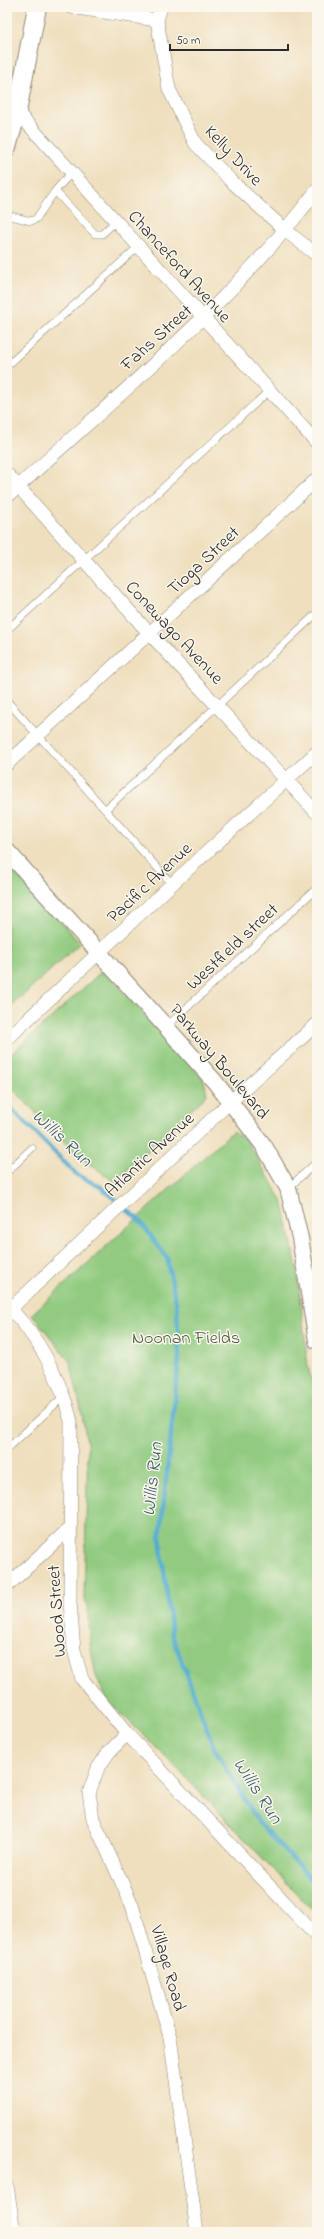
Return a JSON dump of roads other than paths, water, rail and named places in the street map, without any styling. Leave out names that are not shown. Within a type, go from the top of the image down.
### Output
[{"type":"main road","points":[[7,147],[37,7]]},
{"type":"street","points":[[71,7],[158,20]]},
{"type":"street","name":"Kelly Drive","points":[[161,7],[158,20],[169,89],[195,143],[230,180],[286,231],[317,255]]},
{"type":"street","name":"Chanceford Avenue","points":[[12,119],[71,173],[317,443]]},
{"type":"street","name":"Fahs Street","points":[[7,497],[204,319],[286,231],[317,190]]},
{"type":"street","name":"Conewago Avenue","points":[[7,474],[84,558],[149,633],[217,704],[317,813]]},
{"type":"street","name":"Tioga Street","points":[[7,764],[317,479]]},
{"type":"street","name":"Pacific Avenue","points":[[7,1039],[172,884],[317,752]]},
{"type":"street","name":"Parkway Boulevard","points":[[7,851],[166,1026],[230,1102],[264,1146],[288,1188],[300,1238],[317,1341]]},
{"type":"street","name":"Atlantic Avenue","points":[[8,1309],[230,1102],[317,1024]]},
{"type":"street","name":"Wood Street","points":[[8,1309],[48,1358],[65,1396],[71,1421],[70,1602],[74,1650],[82,1679],[127,1734],[317,1937]]},
{"type":"street","points":[[7,1586],[70,1528]]},
{"type":"street","name":"Village Road","points":[[127,1734],[108,1752],[98,1768],[90,1793],[93,1819],[132,1905],[170,2037],[197,2232]]},
{"type":"street","points":[[7,2186],[14,2232]]},
{"type":"lane","points":[[7,215],[31,221],[36,219],[55,191],[71,173]]},
{"type":"lane","points":[[55,191],[95,234],[102,234],[116,222]]},
{"type":"lane","points":[[7,366],[138,247]]},
{"type":"lane","points":[[7,630],[84,558],[269,391]]},
{"type":"lane","points":[[106,809],[217,704],[317,613]]},
{"type":"lane","points":[[7,701],[39,734],[172,884]]},
{"type":"lane","name":"Westfield street","points":[[166,1026],[317,888]]},
{"type":"lane","points":[[7,1172],[32,1148]]},
{"type":"lane","points":[[288,1188],[317,1162]]},
{"type":"lane","points":[[7,1449],[65,1396]]},
{"type":"waterway","name":"Willis Run","points":[[7,1104],[77,1175],[101,1187],[140,1221],[167,1258],[177,1307],[179,1357],[160,1538],[172,1635],[214,1748],[259,1823],[317,1885]]},
{"type":"park label","name":"Noonan Fields","points":[[186,1337]]}]
